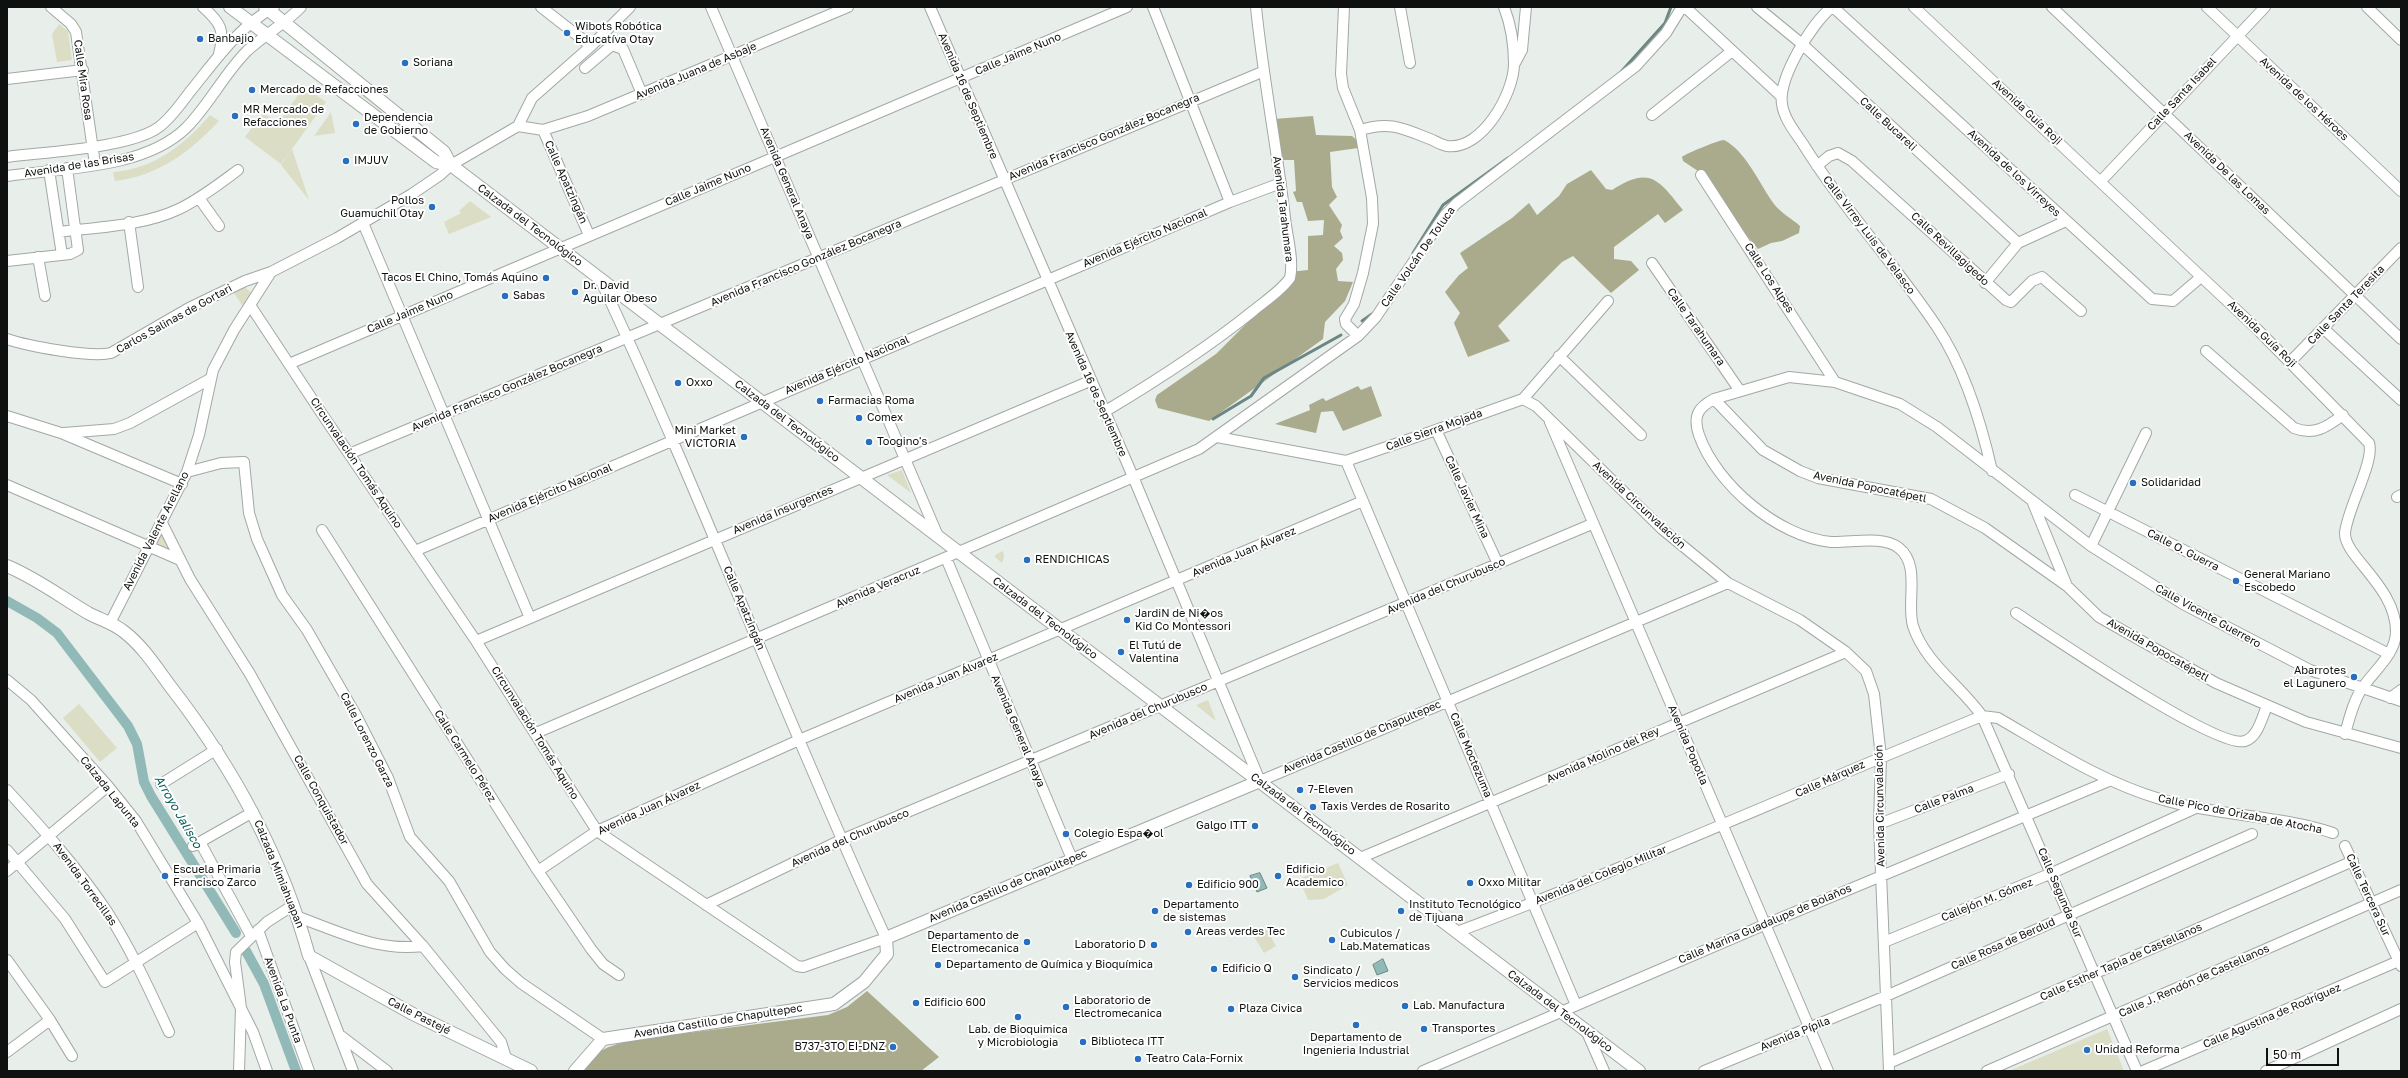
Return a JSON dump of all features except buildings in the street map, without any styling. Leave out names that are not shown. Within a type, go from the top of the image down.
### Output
[{"type":"main road","name":"Calzada del Tecnológico","points":[[230,7],[436,162],[450,165],[600,278],[1639,1071]]},
{"type":"main road","name":"Calzada del Tecnológico","points":[[269,8],[285,23],[444,152],[450,165]]},
{"type":"main road","name":"Calzada Mimiahuapan","points":[[7,566],[122,630],[135,642],[217,749],[253,812],[264,833],[292,906],[298,917],[309,956]]},
{"type":"main road","name":"Avenida Castillo de Chapultepec","points":[[603,1039],[834,1004],[864,982],[886,954],[886,938],[1260,781]]},
{"type":"main road","name":"Calle Pastejé","points":[[309,956],[411,1013],[531,1071]]},
{"type":"main road","points":[[575,1071],[603,1039]]},
{"type":"street","name":"Calle Mira Rosa","points":[[51,7],[74,27],[78,39],[95,164]]},
{"type":"street","points":[[203,7],[221,26],[222,40],[218,57]]},
{"type":"street","name":"Avenida de las Brisas","points":[[7,176],[95,164],[141,155],[177,136],[187,126],[246,52],[285,23],[301,7]]},
{"type":"street","points":[[540,7],[591,46]]},
{"type":"street","points":[[250,305],[271,272],[363,223],[412,194],[440,175],[450,165],[518,126],[532,98],[591,46],[630,7]]},
{"type":"street","name":"Avenida General Anaya","points":[[711,7],[938,536]]},
{"type":"street","name":"Avenida Juana de Asbaje","points":[[543,130],[588,116],[848,7]]},
{"type":"street","name":"Avenida 16 de Septiembre","points":[[930,7],[1090,381],[1134,479],[1175,581],[1260,781]]},
{"type":"street","name":"Calle Jaime Nuno","points":[[289,364],[775,156],[962,79],[1127,7]]},
{"type":"street","points":[[1153,7],[1192,101],[1230,202]]},
{"type":"street","name":"Avenida Tarahumara","points":[[1104,412],[1170,373],[1210,346],[1288,281],[1290,275],[1290,261],[1281,183],[1262,72],[1256,7]]},
{"type":"street","points":[[1344,7],[1341,74],[1344,88],[1360,130],[1372,198],[1373,224],[1363,273],[1354,304],[1345,318],[1346,324],[1358,336]]},
{"type":"street","points":[[1400,7],[1410,63]]},
{"type":"street","points":[[1504,7],[1512,36],[1514,65]]},
{"type":"street","points":[[1360,130],[1386,124],[1398,126],[1447,146],[1466,144],[1484,130],[1508,93],[1514,65],[1522,50],[1526,7]]},
{"type":"street","points":[[1683,7],[1781,96],[1802,44],[1812,28],[1832,7]]},
{"type":"street","name":"Calle Volcán De Toluca","points":[[1217,437],[1358,336],[1376,317],[1445,215],[1457,203],[1636,66],[1666,33],[1683,7]]},
{"type":"street","name":"Calle Bucareli","points":[[1757,7],[1802,44],[2018,243]]},
{"type":"street","name":"Avenida de los Virreyes","points":[[1832,7],[2152,299],[2173,301],[2201,277]]},
{"type":"street","name":"Avenida Guía Roji","points":[[1914,7],[2101,181],[2290,362],[2364,436],[2370,447],[2370,456],[2348,520],[2346,542],[2380,585],[2391,604],[2395,615],[2396,633],[2394,643],[2389,654],[2362,688],[2345,734]]},
{"type":"street","name":"Avenida De las Lomas","points":[[2052,7],[2164,112],[2355,297],[2401,339]]},
{"type":"street","name":"Avenida de los Héroes","points":[[2206,7],[2401,191]]},
{"type":"street","name":"Calle Santa Isabel","points":[[2101,181],[2264,7]]},
{"type":"street","points":[[2367,7],[2401,40]]},
{"type":"street","name":"Avenida de las Brisas","points":[[7,157],[130,140],[158,128],[173,113],[218,57],[250,22],[269,8]]},
{"type":"street","points":[[585,68],[612,45],[618,46],[623,49],[642,94]]},
{"type":"street","points":[[1652,115],[1732,51]]},
{"type":"street","points":[[7,79],[83,70]]},
{"type":"street","name":"Avenida Francisco González Bocanegra","points":[[349,454],[1262,72]]},
{"type":"street","name":"Calle Virrey Luis de Velasco","points":[[1781,96],[1786,117],[1816,166],[1903,279],[1941,334],[1957,364],[1973,407],[1992,471]]},
{"type":"street","name":"Calle Apatzingán","points":[[518,126],[543,130],[589,235]]},
{"type":"street","name":"Calle Revillagigedo","points":[[1816,166],[1833,154],[1843,154],[1926,226],[2000,297],[2011,302],[2032,281],[2042,277],[2081,311]]},
{"type":"street","points":[[7,261],[62,255],[76,251],[78,248],[66,168]]},
{"type":"street","points":[[49,170],[62,255]]},
{"type":"street","points":[[59,232],[155,218],[179,209],[199,198],[238,170]]},
{"type":"street","name":"Calle Los Alpes","points":[[1701,175],[1835,382]]},
{"type":"street","name":"Avenida Ejército Nacional","points":[[415,551],[1230,202],[1281,183]]},
{"type":"street","points":[[199,198],[219,226]]},
{"type":"street","points":[[129,222],[138,287]]},
{"type":"street","points":[[1985,283],[2018,243],[2066,222]]},
{"type":"street","points":[[363,223],[530,618]]},
{"type":"street","name":"Calle Santa Teresita","points":[[2290,362],[2324,329],[2401,248]]},
{"type":"street","points":[[38,257],[45,296]]},
{"type":"street","name":"Calle Tarahumara","points":[[1652,263],[1740,391]]},
{"type":"street","name":"Carlos Salinas de Gortari","points":[[7,339],[37,346],[99,354],[111,353],[189,308],[245,281],[271,272]]},
{"type":"street","name":"Calle Apatzingán","points":[[600,278],[716,539],[841,840],[886,938]]},
{"type":"street","name":"Carlos Salinas de Gortari","points":[[245,281],[252,285],[256,295]]},
{"type":"street","points":[[1523,399],[1559,356],[1608,302]]},
{"type":"street","name":"Circunvalación Tomás Aquino","points":[[250,305],[476,641],[536,732],[597,831],[797,966]]},
{"type":"street","name":"Avenida Valente Arellano","points":[[110,623],[182,484],[199,435],[210,379],[234,330],[250,305]]},
{"type":"street","points":[[2324,329],[2401,400]]},
{"type":"street","points":[[2206,351],[2294,428],[2305,432],[2319,431],[2343,415]]},
{"type":"street","points":[[1559,356],[1641,435]]},
{"type":"street","points":[[1982,716],[1970,699],[1933,661],[1916,635],[1911,614],[1910,569],[1904,553],[1889,543],[1830,542],[1804,536],[1778,523],[1747,501],[1704,450],[1695,423],[1696,415],[1707,403],[1714,399],[1789,377],[1835,382],[1900,404],[1913,410],[2032,502],[2067,586]]},
{"type":"street","points":[[61,433],[114,429],[130,423],[210,379]]},
{"type":"street","name":"Avenida Insurgentes","points":[[476,641],[904,458],[1090,381]]},
{"type":"street","name":"Calle Sierra Mojada","points":[[1217,437],[1346,461],[1523,399]]},
{"type":"street","name":"Avenida Circunvalación","points":[[1523,399],[1536,406],[1662,529],[1728,583],[1800,620],[1846,652],[1866,671],[1873,687],[1881,757],[1879,824],[1889,1067]]},
{"type":"street","name":"Avenida Popocatépetl","points":[[1714,399],[1763,450],[1784,462],[1818,478],[1931,499],[1985,528],[2067,586],[2084,604],[2115,626],[2216,683],[2306,722],[2345,734],[2401,748]]},
{"type":"street","points":[[7,416],[61,433],[182,484]]},
{"type":"street","name":"Avenida Popotla","points":[[1548,418],[1592,524],[1828,1071]]},
{"type":"street","name":"Calle Javier Mina","points":[[1436,430],[1498,564]]},
{"type":"street","points":[[2091,546],[2146,433]]},
{"type":"street","name":"Avenida Veracruz","points":[[536,732],[958,552],[1134,479],[1199,449],[1217,437]]},
{"type":"street","name":"Calle Moctezuma","points":[[1346,461],[1576,1005]]},
{"type":"street","name":"Calle Lorenzo Garza","points":[[187,472],[221,463],[244,462],[249,514],[259,545],[282,596],[307,630],[357,717],[388,778],[410,837],[449,881],[490,952],[505,969],[522,983],[603,1039]]},
{"type":"street","points":[[7,485],[148,548],[180,560]]},
{"type":"street","name":"Calle O. Guerra","points":[[2075,495],[2389,654]]},
{"type":"street","name":"Avenida Juan Álvarez","points":[[538,871],[597,831],[799,740],[1363,501]]},
{"type":"street","name":"Calle Vicente Guerrero","points":[[2032,502],[2091,546],[2183,604],[2286,660],[2310,670],[2401,701]]},
{"type":"street","name":"Calle Conquistador","points":[[162,523],[180,560],[210,613],[250,674],[368,884],[423,946],[501,1042],[506,1058]]},
{"type":"street","name":"Avenida del Churubusco","points":[[706,905],[841,840],[1592,524]]},
{"type":"street","name":"Calle Carmelo Pérez","points":[[322,530],[538,871],[591,949],[603,964],[619,975]]},
{"type":"street","name":"Avenida General Anaya","points":[[946,558],[1072,859]]},
{"type":"street","name":"Avenida Castillo de Chapultepec","points":[[1260,781],[1728,583]]},
{"type":"street","points":[[2016,613],[2147,697],[2197,725],[2238,743],[2247,741],[2256,733],[2267,706]]},
{"type":"street","name":"Avenida Molino del Rey","points":[[1360,858],[1492,804],[1678,722],[1846,652]]},
{"type":"street","name":"Calzada Lapunta","points":[[7,680],[31,700],[108,786],[136,821],[198,923],[253,1032],[267,1071]]},
{"type":"street","points":[[2390,698],[2401,690]]},
{"type":"street","name":"Calle Márquez","points":[[1723,826],[1881,757],[1982,716]]},
{"type":"street","name":"Calle Segunda Sur","points":[[1982,716],[2009,774],[2137,1071]]},
{"type":"street","name":"Calle Pico de Orizaba de Atocha","points":[[1982,716],[1998,718],[2109,781],[2162,800],[2270,821],[2305,825],[2333,833]]},
{"type":"street","points":[[161,784],[217,749]]},
{"type":"street","name":"Calle Palma","points":[[1879,824],[2009,774]]},
{"type":"street","name":"Calle Marina Guadalupe de Bolaños","points":[[1423,1071],[1764,925],[2109,781]]},
{"type":"street","points":[[7,871],[48,834],[108,786]]},
{"type":"street","name":"Avenida Torrecillas","points":[[7,790],[48,834],[106,910],[136,962],[169,1032]]},
{"type":"street","name":"Callejón M. Gómez","points":[[1884,942],[2052,873],[2198,807]]},
{"type":"street","points":[[253,812],[197,844],[255,933]]},
{"type":"street","name":"Avenida del Colegio Militar","points":[[1457,932],[1532,904],[1723,826]]},
{"type":"street","name":"Calle Rosa de Berdud","points":[[1886,996],[2252,834]]},
{"type":"street","name":"Calle Tercera Sur","points":[[2345,846],[2400,963]]},
{"type":"street","points":[[7,850],[18,861],[65,919],[105,982],[198,923]]},
{"type":"street","name":"Calle Esther Tapia de Castellanos","points":[[1889,1067],[2095,973],[2353,861]]},
{"type":"street","name":"Calle J. Rendón de Castellanos","points":[[1987,1071],[2114,1017],[2401,890]]},
{"type":"street","points":[[239,1071],[241,1008],[235,956],[240,947],[266,922],[292,906]]},
{"type":"street","points":[[298,917],[358,940],[384,946],[405,948],[423,946]]},
{"type":"street","name":"Avenida La Punta","points":[[255,933],[309,1071]]},
{"type":"street","name":"Avenida Castillo de Chapultepec","points":[[797,966],[803,967],[886,938]]},
{"type":"street","name":"Calzada Mimiahuapan","points":[[309,956],[353,1071]]},
{"type":"street","points":[[7,960],[50,1020],[72,1056]]},
{"type":"street","name":"Calle Agustina de Rodríguez","points":[[2143,1071],[2400,963]]},
{"type":"street","name":"Avenida Pípila","points":[[1704,1071],[1886,996]]},
{"type":"street","points":[[2266,1071],[2401,1009]]},
{"type":"street","points":[[7,1052],[50,1020]]},
{"type":"street","points":[[1586,1030],[1604,1071]]},
{"type":"street","points":[[340,1035],[387,1071]]},
{"type":"green space","points":[[59,24],[68,31],[72,60],[57,62],[52,34]]},
{"type":"green space","points":[[343,81],[374,100],[427,146]]},
{"type":"green space","points":[[304,87],[326,102],[281,164],[245,137],[263,113],[278,123]]},
{"type":"green space","points":[[331,112],[335,133],[314,136]]},
{"type":"green space","points":[[210,115],[219,121],[197,143],[185,152],[172,161],[145,174],[115,181],[113,172],[142,166],[167,154],[190,136]]},
{"type":"green space","points":[[1313,116],[1316,135],[1352,136],[1358,141],[1358,148],[1330,152],[1332,187],[1337,197],[1329,205],[1342,225],[1340,231],[1343,238],[1334,246],[1342,253],[1343,260],[1336,269],[1338,281],[1353,282],[1345,301],[1325,322],[1323,339],[1209,421],[1158,408],[1155,400],[1157,395],[1216,354],[1251,319],[1289,272],[1308,270],[1308,236],[1323,235],[1324,220],[1308,221],[1302,202],[1297,202],[1293,192],[1296,191],[1294,160],[1280,160],[1274,119]]},
{"type":"green space","points":[[1724,140],[1732,145],[1746,160],[1777,207],[1800,226],[1799,233],[1782,241],[1771,243],[1758,249],[1732,218],[1701,173],[1683,161],[1682,157],[1684,155]]},
{"type":"green space","points":[[292,149],[309,200],[281,165]]},
{"type":"green space","points":[[1591,170],[1606,189],[1612,190],[1625,182],[1636,178],[1645,177],[1653,179],[1667,191],[1683,210],[1665,223],[1658,214],[1614,247],[1614,259],[1631,261],[1639,270],[1611,293],[1573,256],[1562,262],[1498,326],[1510,341],[1468,357],[1454,323],[1460,313],[1445,292],[1459,275],[1468,268],[1460,253],[1512,218],[1529,203],[1537,215],[1559,196],[1567,184]]},
{"type":"green space","points":[[470,201],[491,217],[449,234],[444,222],[461,213],[459,211]]},
{"type":"green space","points":[[244,287],[251,292],[244,308],[234,293]]},
{"type":"green space","points":[[1358,386],[1361,390],[1371,386],[1382,416],[1343,431],[1333,411],[1321,412],[1316,433],[1275,424],[1310,410],[1309,405],[1323,398],[1326,401]]},
{"type":"green space","points":[[902,470],[911,493],[887,475]]},
{"type":"green space","points":[[162,532],[172,552],[155,545]]},
{"type":"green space","points":[[1003,551],[1004,557],[1002,563],[995,557],[995,555]]},
{"type":"green space","points":[[1208,700],[1216,721],[1196,705]]},
{"type":"green space","points":[[79,704],[117,748],[100,762],[63,718]]},
{"type":"green space","points":[[1338,863],[1348,885],[1324,899],[1308,900],[1299,879]]},
{"type":"green space","points":[[1266,928],[1276,946],[1264,953],[1253,935]]},
{"type":"green space","points":[[867,991],[939,1057],[921,1071],[585,1071],[592,1058],[598,1053],[618,1044],[633,1040],[828,1015],[847,1007]]},
{"type":"green space","name":"Unidad Reforma","points":[[2107,1029],[2124,1071],[2009,1071]]},
{"type":"water","points":[[1260,873],[1267,888],[1257,892],[1250,876]]},
{"type":"water","points":[[1383,959],[1388,971],[1377,975],[1373,965]]},
{"type":"waterway","points":[[1620,73],[1665,23],[1671,7]]},
{"type":"waterway","points":[[1413,253],[1443,205],[1508,158]]},
{"type":"waterway","points":[[1362,321],[1372,314]]},
{"type":"waterway","points":[[1213,419],[1251,396],[1264,378],[1341,335]]},
{"type":"waterway","name":"Arroyo Jalisco","points":[[7,601],[37,618],[57,633],[128,726],[137,744],[144,782],[151,796],[236,933]]},
{"type":"waterway","name":"Arroyo Jalisco","points":[[246,951],[264,984],[296,1071]]},
{"type":"place","name":"Wibots Robótica Educatíva Otay","points":[[567,33]]},
{"type":"place","name":"Banbajio","points":[[200,39]]},
{"type":"place","name":"Soriana","points":[[405,63]]},
{"type":"place","name":"Mercado de Refacciones","points":[[252,90]]},
{"type":"place","name":"MR Mercado de Refacciones","points":[[235,116]]},
{"type":"place","name":"Dependencia de Gobierno","points":[[356,124]]},
{"type":"place","name":"IMJUV","points":[[346,161]]},
{"type":"place","name":"Pollos Guamuchil Otay","points":[[432,207]]},
{"type":"place","name":"Tacos El Chino, Tomás Aquino","points":[[546,278]]},
{"type":"place","name":"Dr. David Aguilar Obeso","points":[[575,292]]},
{"type":"place","name":"Sabas","points":[[505,296]]},
{"type":"place","name":"Oxxo","points":[[678,383]]},
{"type":"place","name":"Farmacias Roma","points":[[820,401]]},
{"type":"place","name":"Comex","points":[[859,418]]},
{"type":"place","name":"Mini Market VICTORIA","points":[[744,437]]},
{"type":"place","name":"Toogino's","points":[[869,442]]},
{"type":"place","name":"Solidaridad","points":[[2133,483]]},
{"type":"place","name":"RENDICHICAS","points":[[1027,560]]},
{"type":"place","name":"General Mariano Escobedo","points":[[2236,581]]},
{"type":"place","name":"JardiN de Ni�os Kid Co Montessori","points":[[1127,620]]},
{"type":"place","name":"El Tutú de Valentina","points":[[1121,652]]},
{"type":"place","name":"Abarrotes el Lagunero","points":[[2354,677]]},
{"type":"place","name":"7-Eleven","points":[[1300,790]]},
{"type":"place","name":"Taxis Verdes de Rosarito","points":[[1313,807]]},
{"type":"place","name":"Galgo ITT","points":[[1255,826]]},
{"type":"place","name":"Colegio Espa�ol","points":[[1066,834]]},
{"type":"place","name":"Escuela Primaria Francisco Zarco","points":[[165,876]]},
{"type":"place","name":"Edificio Academico","points":[[1278,876]]},
{"type":"place","name":"Oxxo Militar","points":[[1470,883]]},
{"type":"place","name":"Edificio 900","points":[[1189,885]]},
{"type":"place","name":"Departamento de sistemas","points":[[1155,911]]},
{"type":"place","name":"Instituto Tecnológico de Tijuana","points":[[1401,911]]},
{"type":"place","name":"Areas verdes Tec","points":[[1188,932]]},
{"type":"place","name":"Cubiculos / Lab.Matematicas","points":[[1332,940]]},
{"type":"place","name":"Departamento de Electromecanica","points":[[1027,942]]},
{"type":"place","name":"Laboratorio D","points":[[1154,945]]},
{"type":"place","name":"Departamento de Química y Bioquímica","points":[[938,965]]},
{"type":"place","name":"Edificio Q","points":[[1214,969]]},
{"type":"place","name":"Sindicato / Servicios medicos","points":[[1295,977]]},
{"type":"place","name":"Edificio 600","points":[[916,1003]]},
{"type":"place","name":"Lab. Manufactura","points":[[1405,1006]]},
{"type":"place","name":"Laboratorio de Electromecanica","points":[[1066,1007]]},
{"type":"place","name":"Plaza Civica","points":[[1231,1009]]},
{"type":"place","name":"Lab. de Bioquimica y Microbiologia","points":[[1018,1017]]},
{"type":"place","name":"Departamento de Ingenieria Industrial","points":[[1356,1025]]},
{"type":"place","name":"Transportes","points":[[1424,1029]]},
{"type":"place","name":"Biblioteca ITT","points":[[1083,1042]]},
{"type":"place","name":"B737-3TO EI-DNZ","points":[[893,1047]]},
{"type":"place","name":"Unidad Reforma","points":[[2087,1050]]},
{"type":"place","name":"Teatro Cala-Fornix","points":[[1138,1059]]}]
